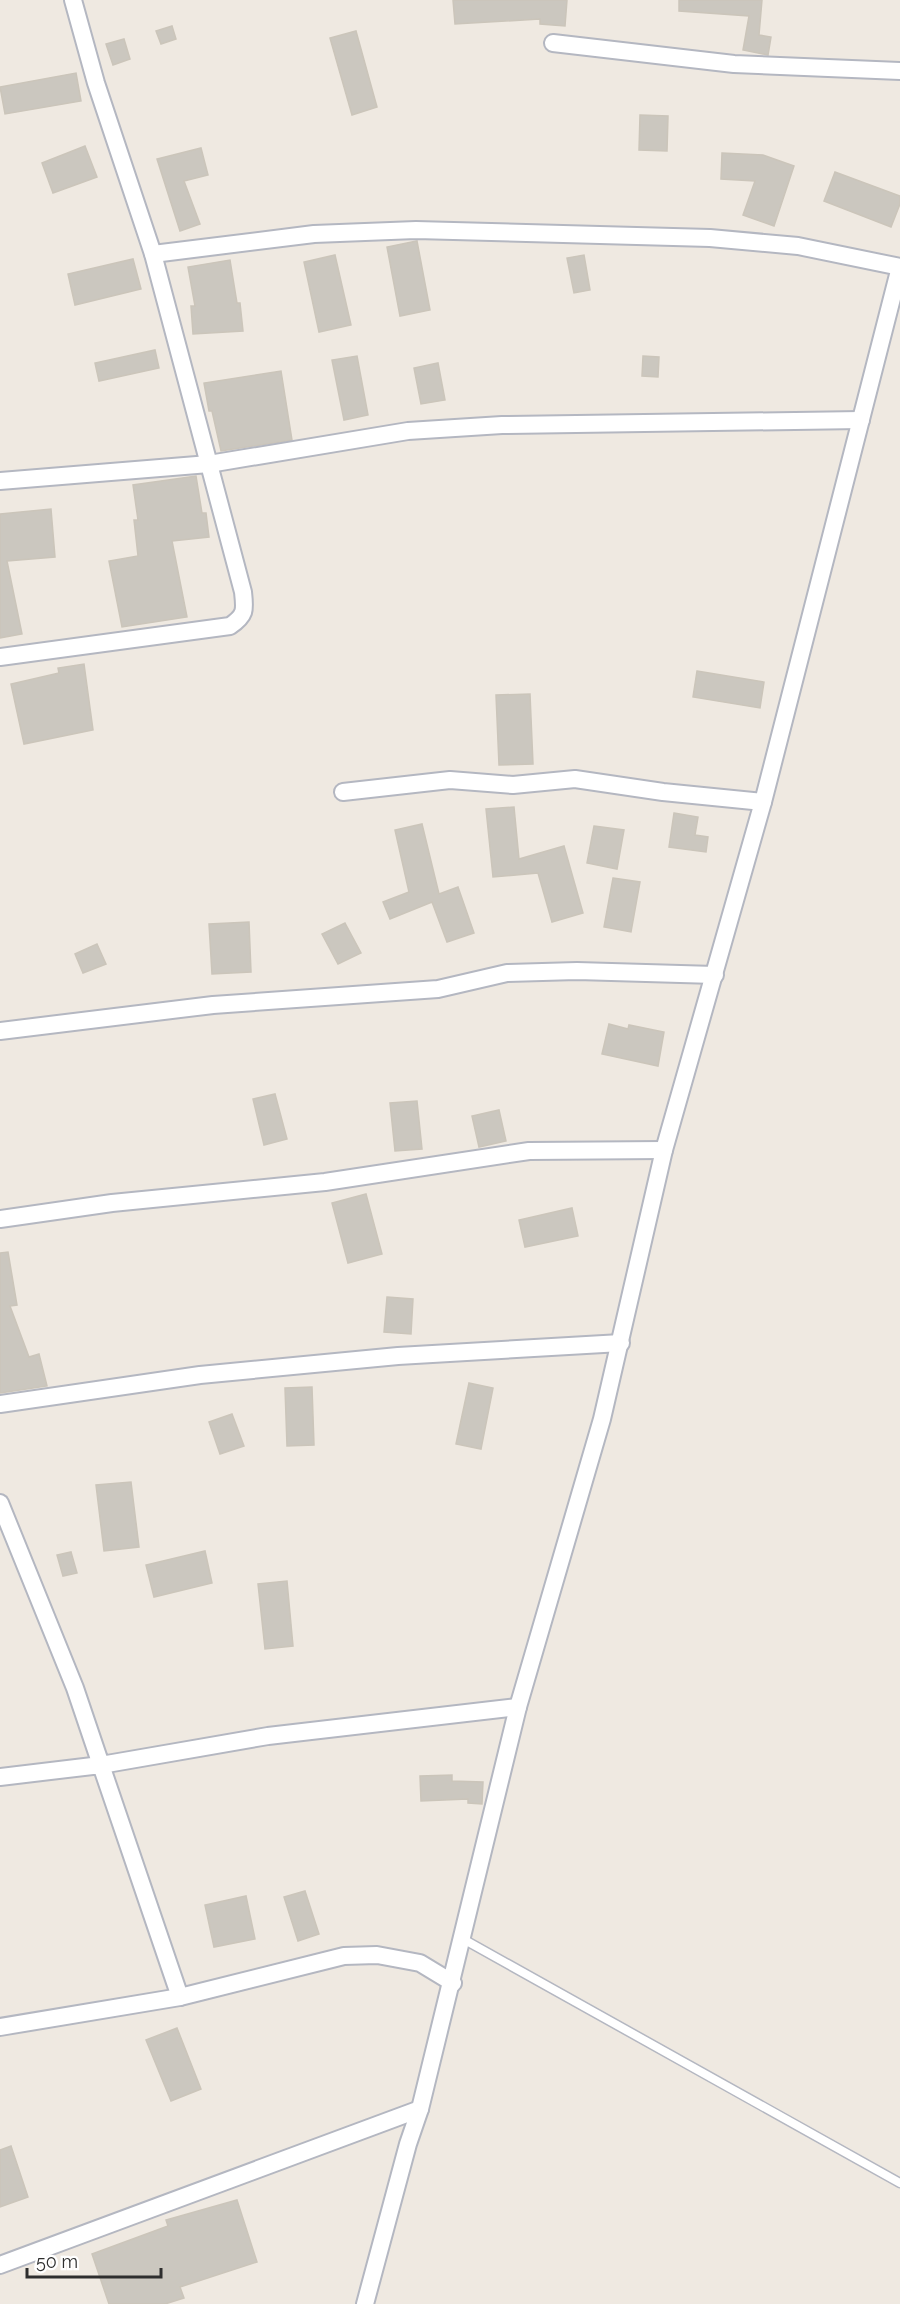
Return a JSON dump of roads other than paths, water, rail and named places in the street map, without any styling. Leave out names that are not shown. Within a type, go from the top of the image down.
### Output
[{"type":"street","points":[[0,657],[230,626],[239,620],[245,610],[243,592],[153,254],[96,83],[73,0]]},
{"type":"street","points":[[553,43],[734,64],[900,70]]},
{"type":"street","points":[[153,254],[314,234],[416,230],[710,238],[798,246],[900,267],[763,802],[664,1150],[599,1430],[518,1707],[453,1983],[365,2304]]},
{"type":"street","points":[[0,481],[209,464],[408,431],[502,425],[861,420]]},
{"type":"street","points":[[343,792],[450,780],[513,785],[575,779],[663,792],[763,802]]},
{"type":"street","points":[[0,1031],[213,1005],[438,988],[507,974],[576,971],[715,975]]},
{"type":"street","points":[[0,1219],[112,1203],[325,1182],[529,1151],[664,1150]]},
{"type":"street","points":[[0,1404],[212,1374],[398,1356],[621,1343]]},
{"type":"street","points":[[0,1503],[75,1688],[180,1997]]},
{"type":"street","points":[[0,1777],[101,1765],[268,1736],[518,1707]]},
{"type":"street","points":[[0,2027],[180,1997],[344,1956],[377,1954],[420,1963],[453,1983]]},
{"type":"street","points":[[0,2265],[420,2109]]},
{"type":"lane","points":[[463,1939],[900,2183]]}]
